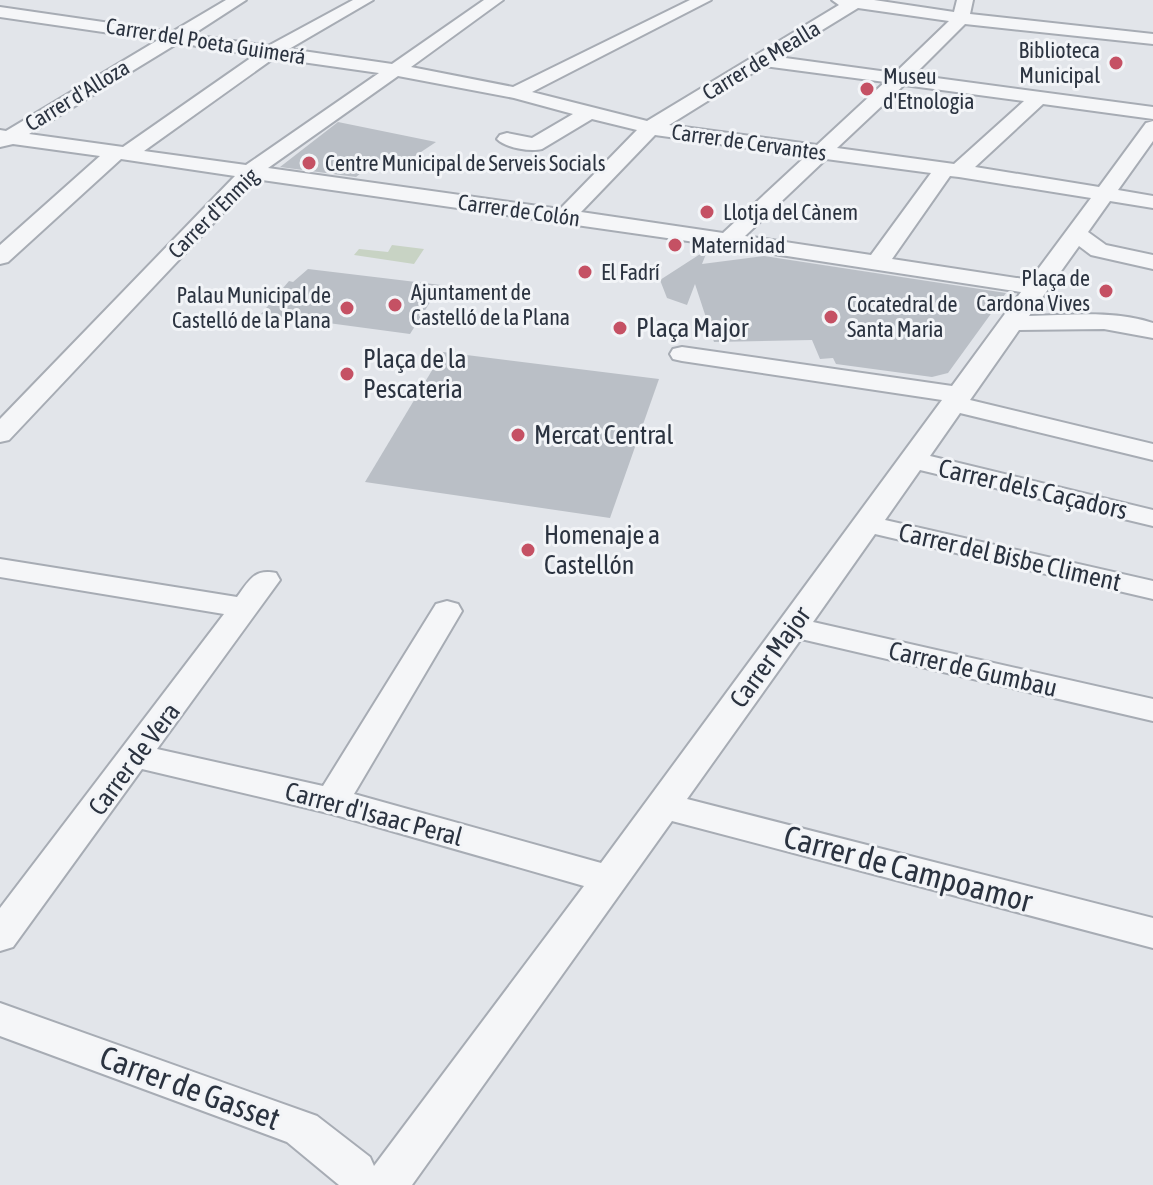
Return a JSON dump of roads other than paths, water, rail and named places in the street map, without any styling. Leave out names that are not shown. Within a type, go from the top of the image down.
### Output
[{"type":"street","points":[[0,4],[6,12],[45,0]]},
{"type":"street","name":"Carrer d'Alloza","points":[[3,138],[238,0]]},
{"type":"street","points":[[0,257],[122,153],[272,51],[365,0]]},
{"type":"street","name":"Carrer d'Enmig","points":[[0,434],[251,171],[495,0]]},
{"type":"street","points":[[515,93],[703,0]]},
{"type":"street","points":[[847,1],[963,9],[1153,39]]},
{"type":"street","name":"Carrer de Mealla","points":[[565,216],[650,128],[761,60],[847,1]]},
{"type":"street","points":[[728,240],[897,79],[963,9]]},
{"type":"street","name":"Carrer del Poeta Guimerá","points":[[6,12],[395,70]]},
{"type":"street","points":[[761,60],[1153,113]]},
{"type":"street","name":"Carrer de Cervantes","points":[[395,70],[515,93],[650,128],[952,170],[1153,202]]},
{"type":"street","points":[[877,263],[952,170],[1038,98]]},
{"type":"street","points":[[507,139],[535,145],[589,112]]},
{"type":"street","name":"Carrer Major","points":[[386,1185],[1078,235],[1153,127]]},
{"type":"street","name":"Carrer de Colón","points":[[3,138],[565,216],[1037,288]]},
{"type":"street","points":[[1078,235],[1099,250],[1153,262]]},
{"type":"street","points":[[1012,323],[1072,321],[1147,328]]},
{"type":"street","points":[[682,354],[957,400],[1153,452]]},
{"type":"street","name":"Carrer dels Caçadors","points":[[913,460],[1153,518]]},
{"type":"street","name":"Carrer del Bisbe Climent","points":[[867,524],[1153,590]]},
{"type":"street","points":[[0,568],[246,608]]},
{"type":"street","name":"Carrer de Vera","points":[[0,936],[265,580]]},
{"type":"street","points":[[332,801],[447,611]]},
{"type":"street","name":"Carrer de Gumbau","points":[[792,627],[1153,710]]},
{"type":"street","name":"Carrer d'Isaac Peral","points":[[136,756],[332,801],[610,879]]},
{"type":"street","name":"Carrer de Campoamor","points":[[664,806],[1153,933]]},
{"type":"street","name":"Carrer de Gasset","points":[[0,1019],[302,1129],[355,1171],[361,1185]]},
{"type":"place","name":"Biblioteca Municipal","points":[[1116,63]]},
{"type":"place","name":"Museu d'Etnologia","points":[[867,89]]},
{"type":"place","name":"Centre Municipal de Serveis Socials","points":[[309,163]]},
{"type":"place","name":"Llotja del Cànem","points":[[707,212]]},
{"type":"place","name":"Maternidad","points":[[675,245]]},
{"type":"place","name":"El Fadrí","points":[[585,272]]},
{"type":"place","name":"Plaça de Cardona Vives","points":[[1106,291]]},
{"type":"place","name":"Ajuntament de Castelló de la Plana","points":[[395,305]]},
{"type":"place","name":"Palau Municipal de Castelló de la Plana","points":[[347,308]]},
{"type":"place","name":"Cocatedral de Santa Maria","points":[[831,317]]},
{"type":"place","name":"Plaça Major","points":[[620,328]]},
{"type":"place","name":"Plaça de la Pescateria","points":[[347,374]]},
{"type":"place","name":"Mercat Central","points":[[518,435]]},
{"type":"place","name":"Homenaje a Castellón","points":[[528,550]]}]
